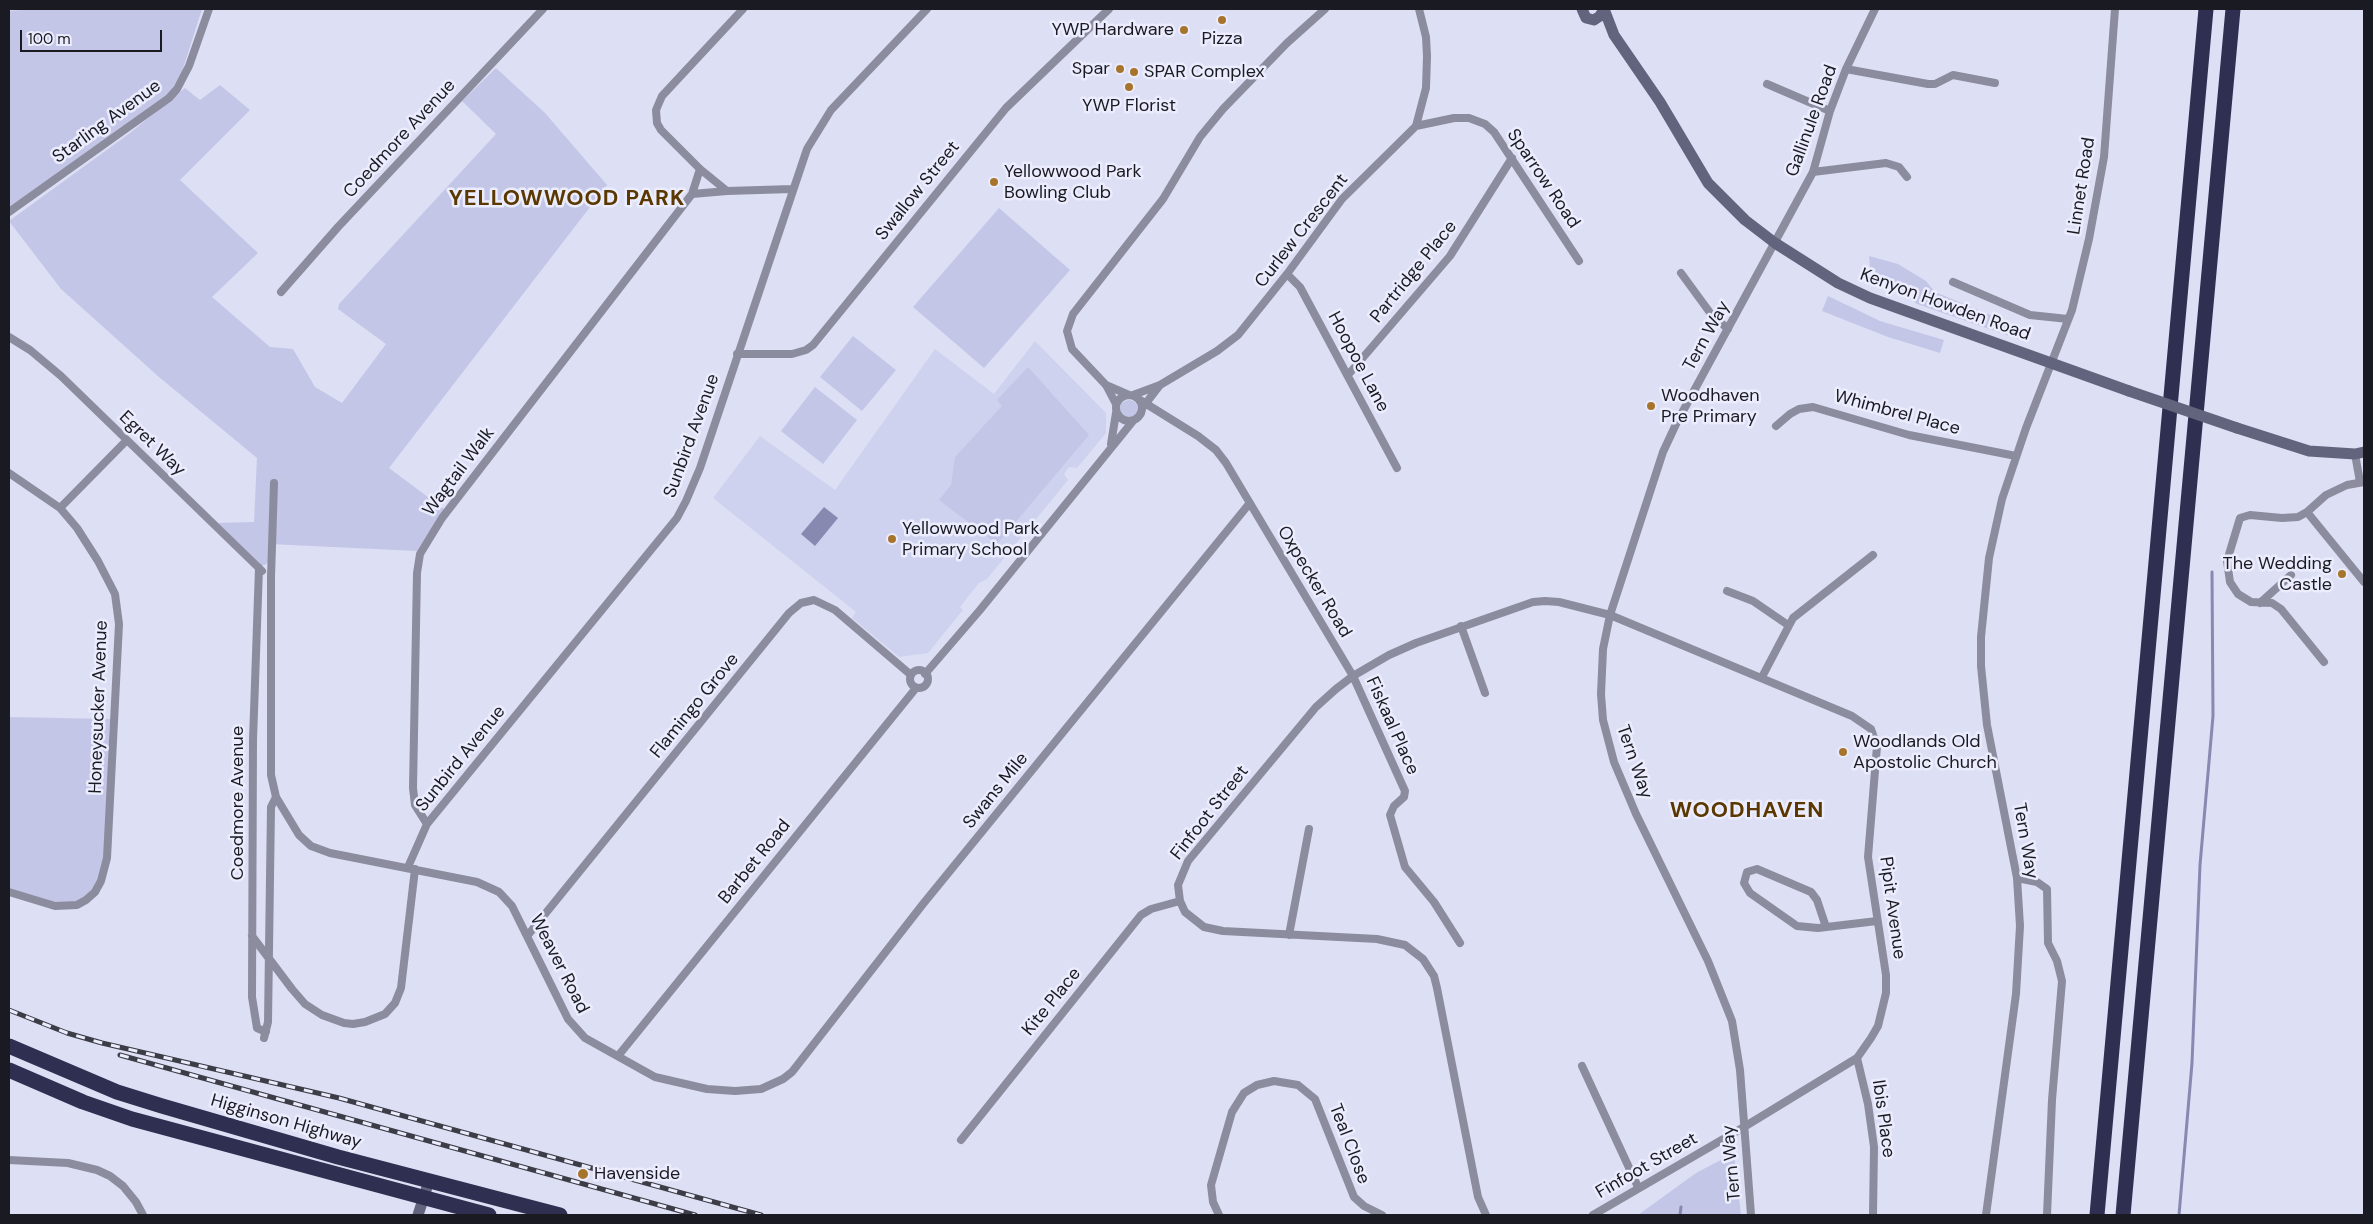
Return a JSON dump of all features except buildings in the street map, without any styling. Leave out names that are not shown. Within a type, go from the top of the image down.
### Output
[{"type":"highway","points":[[2098,1215],[2206,9]]},
{"type":"highway","points":[[2124,1215],[2233,9]]},
{"type":"highway","name":"Higginson Highway","points":[[9,1046],[108,1088],[162,1106],[338,1157],[560,1215]]},
{"type":"highway","name":"Higginson Highway","points":[[9,1070],[83,1102],[140,1121],[489,1215]]},
{"type":"highway","points":[[2130,1215],[2133,1111]]},
{"type":"street","name":"Starling Avenue","points":[[9,212],[169,98],[185,77],[209,9]]},
{"type":"street","name":"Coedmore Avenue","points":[[281,292],[338,227],[544,9]]},
{"type":"street","points":[[727,191],[661,130],[657,123],[656,110],[662,96],[743,9]]},
{"type":"street","name":"Sunbird Avenue","points":[[252,936],[306,1004],[334,1021],[353,1024],[366,1022],[385,1014],[395,1003],[400,988],[412,868],[427,824],[677,518],[700,468],[792,189],[807,149],[831,110],[927,9]]},
{"type":"street","name":"Swallow Street","points":[[737,354],[792,354],[806,350],[813,345],[1006,108],[1028,84],[1109,9]]},
{"type":"street","points":[[1138,402],[1106,385],[1072,349],[1068,341],[1068,323],[1082,300],[1163,199],[1200,137],[1242,88],[1325,9]]},
{"type":"street","name":"Curlew Crescent","points":[[1138,402],[1160,385],[1216,352],[1238,335],[1288,274],[1342,199],[1416,126],[1424,100],[1428,56],[1426,37],[1418,9]]},
{"type":"street","name":"Kenyon Howden Road","points":[[1582,9],[1586,18],[1594,20],[1614,35]]},
{"type":"street","points":[[1594,20],[1600,16],[1604,9]]},
{"type":"street","name":"Kenyon Howden Road","points":[[1604,9],[1614,35],[1660,102],[1708,183],[1746,220],[1775,243],[1838,283],[1903,312],[2309,452],[2360,453]]},
{"type":"street","name":"Gallinule Road","points":[[1775,243],[1813,172],[1830,112],[1846,70],[1875,9]]},
{"type":"street","name":"Linnet Road","points":[[2052,362],[2080,280],[2098,197],[2104,157],[2115,9]]},
{"type":"street","points":[[1846,70],[1928,84],[1935,84],[1953,75],[1994,83]]},
{"type":"street","points":[[1767,84],[1830,112]]},
{"type":"street","name":"Sparrow Road","points":[[1416,126],[1454,118],[1478,120],[1494,132],[1579,261]]},
{"type":"street","name":"Partridge Place","points":[[1348,375],[1450,256],[1512,158]]},
{"type":"street","points":[[1813,172],[1886,163],[1899,167],[1907,177]]},
{"type":"street","name":"Wagtail Walk","points":[[427,824],[415,805],[413,788],[417,573],[420,554],[442,518],[692,194],[700,168]]},
{"type":"street","points":[[692,194],[792,189]]},
{"type":"street","name":"Tern Way","points":[[1751,1215],[1738,1051],[1728,1006],[1705,954],[1620,779],[1603,720],[1601,672],[1603,649],[1610,614],[1663,452],[1677,422],[1775,243]]},
{"type":"street","points":[[1681,273],[1711,314],[1728,329]]},
{"type":"street","name":"Hoopoe Lane","points":[[1288,274],[1300,287],[1397,468]]},
{"type":"street","points":[[1953,282],[2030,315],[2068,319]]},
{"type":"street","name":"Egret Way","points":[[9,337],[45,361],[126,441],[259,568],[271,577]]},
{"type":"street","name":"Tern Way","points":[[1986,1215],[2020,959],[2017,878],[1987,725],[1980,637],[1994,529],[2016,456],[2052,362]]},
{"type":"street","points":[[1106,385],[1121,419],[1134,421]]},
{"type":"street","name":"Curlew Crescent","points":[[1138,402],[1160,385]]},
{"type":"street","points":[[1110,448],[1116,409],[1121,398],[1138,402]]},
{"type":"street","points":[[925,674],[918,670],[911,675],[911,684],[916,688],[922,687],[926,683],[925,674],[980,610],[1110,448],[1134,421],[1138,402]]},
{"type":"street","name":"Oxpecker Road","points":[[1138,402],[1164,415],[1198,436],[1216,450],[1226,463],[1353,676]]},
{"type":"street","name":"Whimbrel Place","points":[[1776,426],[1799,409],[1813,407],[1909,435],[2016,456]]},
{"type":"street","points":[[60,508],[126,441]]},
{"type":"street","points":[[2324,662],[2281,609],[2272,603],[2251,602],[2238,594],[2228,575],[2227,561],[2240,518],[2250,515],[2290,518],[2307,512],[2326,495],[2362,482],[2360,453]]},
{"type":"street","name":"Honeysucker Avenue","points":[[9,473],[60,508],[98,561],[115,594],[119,624],[107,858],[101,881],[94,892],[77,905],[55,906],[9,892]]},
{"type":"street","name":"Coedmore Avenue","points":[[274,483],[271,577],[270,775],[276,798],[306,842],[311,846],[330,853]]},
{"type":"street","name":"Swans Mile","points":[[761,1089],[783,1079],[792,1072],[923,904],[1249,504]]},
{"type":"street","points":[[2307,512],[2364,582]]},
{"type":"street","points":[[1762,677],[1788,625],[1798,613],[1873,555]]},
{"type":"street","name":"Coedmore Avenue","points":[[259,568],[253,740],[252,997],[257,1028],[265,1035],[268,957]]},
{"type":"street","points":[[2260,603],[2291,575]]},
{"type":"street","points":[[1727,591],[1753,601],[1788,625]]},
{"type":"street","name":"Flamingo Grove","points":[[528,935],[783,620],[801,603],[814,600],[835,610],[911,675]]},
{"type":"street","name":"Finfoot Street","points":[[1180,901],[1178,885],[1188,861],[1316,707],[1353,676],[1389,655],[1461,626],[1532,602],[1559,602],[1610,614]]},
{"type":"street","name":"Pipit Avenue","points":[[1610,614],[1852,716],[1866,725],[1874,734],[1878,757],[1868,857],[1886,975],[1886,993],[1878,1026],[1857,1058],[1744,1127]]},
{"type":"street","points":[[1461,626],[1485,693]]},
{"type":"street","name":"Fiskaal Place","points":[[1353,676],[1405,791],[1404,797],[1394,806],[1390,815],[1405,867],[1434,902],[1460,943]]},
{"type":"street","name":"Barbet Road","points":[[618,1056],[916,688]]},
{"type":"street","points":[[268,957],[270,807],[276,798]]},
{"type":"street","points":[[1289,935],[1309,829]]},
{"type":"street","name":"Weaver Road","points":[[330,853],[477,882],[499,892],[512,906],[574,1026],[590,1041],[655,1077],[724,1091],[761,1089]]},
{"type":"street","points":[[1826,927],[1817,900],[1810,892],[1757,870],[1747,872],[1744,883],[1750,893],[1790,922],[1805,928],[1826,927],[1877,921]]},
{"type":"street","points":[[2017,878],[2037,882],[2047,889],[2048,943],[2057,961],[2062,981],[2052,1100],[2047,1215]]},
{"type":"street","points":[[1180,901],[1185,912],[1204,927],[1223,932],[1392,941],[1414,950],[1429,967],[1438,988],[1478,1197],[1486,1215]]},
{"type":"street","name":"Kite Place","points":[[961,1140],[1141,915],[1151,909],[1180,901]]},
{"type":"street","name":"Ibis Place","points":[[1857,1058],[1868,1104],[1874,1147],[1872,1215]]},
{"type":"street","points":[[1582,1066],[1638,1187]]},
{"type":"street","name":"Teal Close","points":[[1219,1215],[1211,1197],[1211,1185],[1232,1112],[1240,1098],[1250,1089],[1266,1083],[1282,1081],[1298,1085],[1315,1099],[1354,1197],[1364,1206],[1382,1215]]},
{"type":"street","name":"Finfoot Street","points":[[1593,1215],[1638,1187],[1744,1127]]},
{"type":"street","points":[[9,1160],[68,1163],[96,1170],[110,1176],[123,1186],[136,1202],[143,1215]]},
{"type":"street","points":[[418,1215],[430,1181]]},
{"type":"shaded area","points":[[31,9],[202,9],[181,75],[169,93],[9,210],[9,11]]},
{"type":"shaded area","points":[[496,68],[545,113],[607,185],[389,468],[444,509],[417,551],[269,544],[268,562],[265,565],[261,565],[218,523],[254,522],[257,458],[159,377],[61,289],[9,221],[130,133],[185,88],[200,100],[220,85],[250,110],[180,180],[258,253],[212,297],[270,347],[293,349],[315,387],[342,403],[386,344],[338,309],[339,304],[496,134],[462,101]]},
{"type":"shaded area","points":[[999,208],[1070,270],[984,368],[913,307]]},
{"type":"shaded area","points":[[1869,256],[1898,264],[1926,281],[1935,292],[2022,328],[2024,341],[1917,304],[1870,268]]},
{"type":"shaded area","points":[[1828,296],[1880,321],[1944,340],[1940,353],[1888,337],[1822,311]]},
{"type":"shaded area","points":[[853,336],[896,370],[862,411],[820,377]]},
{"type":"shaded area","name":"Yellowwood Park Primary School","points":[[1035,341],[1106,413],[1106,433],[1077,468],[1069,467],[1064,474],[1068,480],[987,579],[979,583],[960,607],[963,610],[928,653],[899,657],[852,618],[856,612],[713,498],[760,436],[835,490],[935,349],[994,394]]},
{"type":"shaded area","points":[[1028,367],[1089,435],[997,544],[939,500],[951,485],[955,457],[1002,406],[997,400]]},
{"type":"shaded area","points":[[815,387],[857,420],[823,464],[781,431]]},
{"type":"shaded area","points":[[1125,400],[1133,400],[1138,405],[1136,416],[1125,418],[1120,413],[1120,405]]},
{"type":"shaded area","points":[[824,507],[838,518],[815,546],[801,534]]},
{"type":"shaded area","points":[[9,717],[110,719],[105,850],[101,873],[93,888],[84,898],[74,903],[55,903],[9,888]]},
{"type":"shaded area","points":[[1734,1153],[1741,1215],[1638,1215],[1696,1173]]},
{"type":"waterway","points":[[2179,1215],[2192,1063],[2200,865],[2213,716],[2212,572]]},
{"type":"waterway","points":[[1680,1215],[1681,1207]]},
{"type":"railway","points":[[9,1010],[67,1033],[102,1043],[339,1098],[761,1215]]},
{"type":"railway","points":[[120,1055],[695,1215]]},
{"type":"place","name":"Pizza","points":[[1222,20]]},
{"type":"place","name":"YWP Hardware","points":[[1184,30]]},
{"type":"place","name":"Spar","points":[[1120,69]]},
{"type":"place","name":"SPAR Complex","points":[[1134,72]]},
{"type":"place","name":"YWP Florist","points":[[1129,87]]},
{"type":"place","name":"Yellowwood Park Bowling Club","points":[[994,182]]},
{"type":"place","name":"Woodhaven Pre Primary","points":[[1651,406]]},
{"type":"place","name":"Yellowwood Park Primary School","points":[[892,539]]},
{"type":"place","name":"The Wedding Castle","points":[[2342,574]]},
{"type":"place","name":"Woodlands Old Apostolic Church","points":[[1843,752]]},
{"type":"place","name":"Havenside","points":[[583,1174]]},
{"type":"district","name":"YELLOWWOOD PARK","points":[[567,199]]},
{"type":"district","name":"WOODHAVEN","points":[[1747,811]]}]
